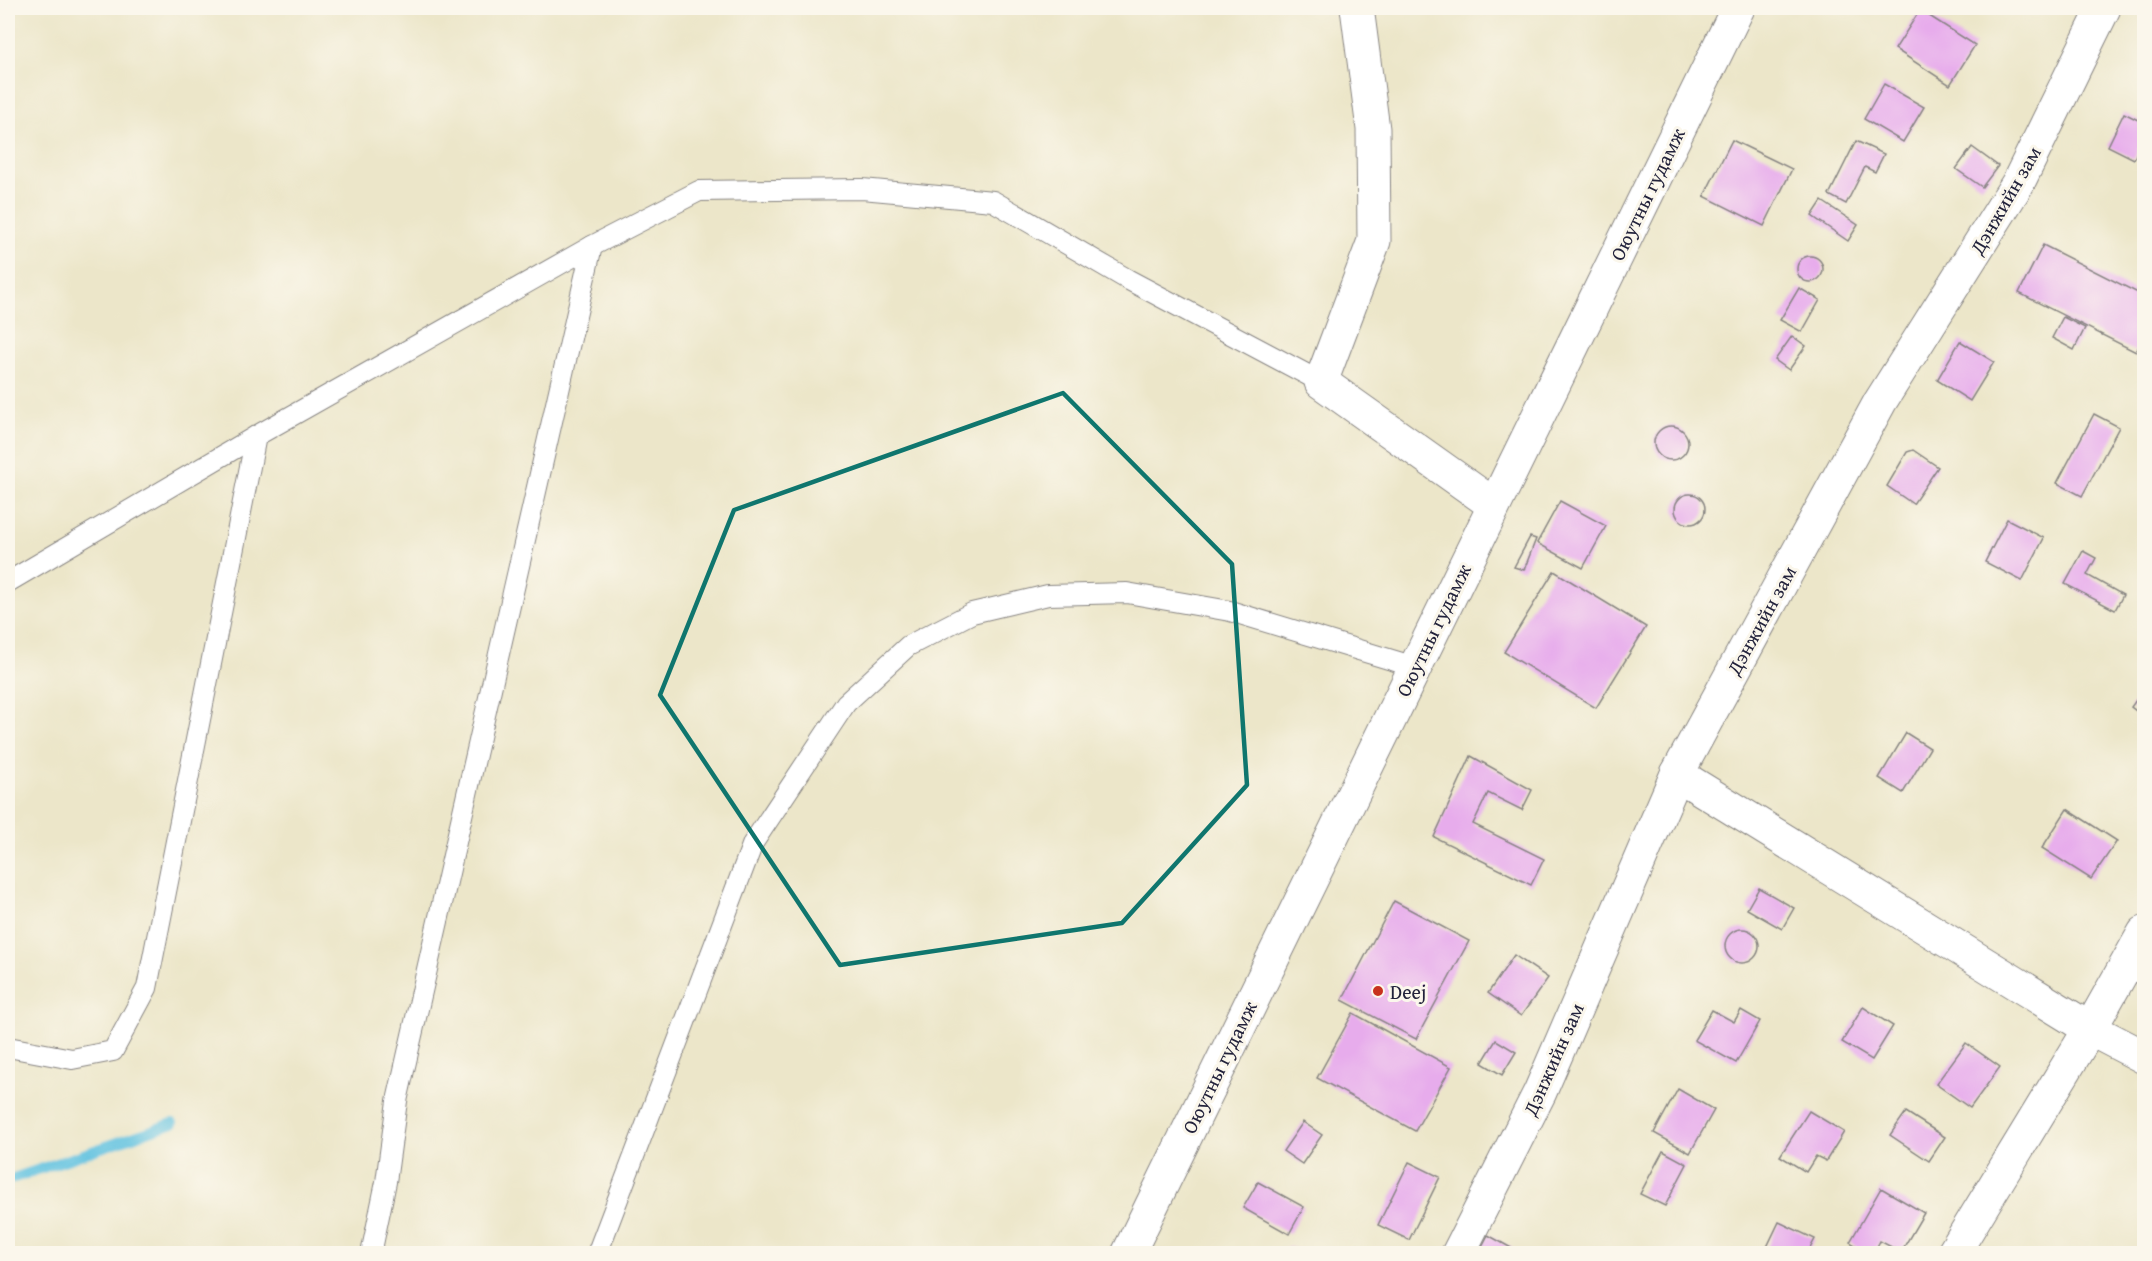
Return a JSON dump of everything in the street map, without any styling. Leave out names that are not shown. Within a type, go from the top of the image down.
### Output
[{"type":"street","points":[[1357,8],[1373,129],[1374,241],[1321,382],[1494,505]]},
{"type":"street","name":"Оюутны гудамж","points":[[1128,1254],[1738,8]]},
{"type":"street","name":"Дэнжийн зам","points":[[1458,1254],[1540,1092],[1677,774],[1880,402],[2018,183],[2104,8]]},
{"type":"street","points":[[1677,774],[2090,1029],[2145,1057]]},
{"type":"street","points":[[1953,1254],[2090,1029],[2145,933]]},
{"type":"lane","points":[[8,582],[256,436],[592,246],[699,191],[862,189],[993,201],[1127,279],[1321,382]]},
{"type":"lane","points":[[370,1254],[386,1182],[397,1101],[592,246]]},
{"type":"lane","points":[[8,1047],[72,1059],[113,1051],[147,988],[256,436]]},
{"type":"lane","points":[[597,1254],[753,843],[846,703],[908,646],[972,613],[1048,595],[1127,593],[1230,611],[1415,667]]},
{"type":"highlighted area","points":[[1063,393],[1232,564],[1247,785],[1122,923],[840,965],[660,695],[734,510]]},
{"type":"building","points":[[1920,10],[1975,45],[1950,85],[1895,49]]},
{"type":"building","points":[[1884,84],[1924,107],[1903,142],[1864,119]]},
{"type":"building","points":[[2124,113],[2144,123],[2144,137],[2134,159],[2108,146]]},
{"type":"building","points":[[1732,140],[1792,169],[1764,226],[1704,196]]},
{"type":"building","points":[[1856,141],[1884,154],[1875,172],[1865,167],[1846,204],[1829,195]]},
{"type":"building","points":[[1972,147],[1998,166],[1982,187],[1956,169]]},
{"type":"building","points":[[1822,201],[1858,225],[1848,241],[1812,216]]},
{"type":"building","points":[[2043,245],[2144,296],[2144,336],[2136,352],[2019,293]]},
{"type":"building","points":[[1810,256],[1820,259],[1823,269],[1820,279],[1810,282],[1800,279],[1797,269],[1800,259]]},
{"type":"building","points":[[1799,288],[1820,300],[1802,332],[1780,320]]},
{"type":"building","points":[[2063,317],[2085,328],[2074,350],[2052,338]]},
{"type":"building","points":[[1792,336],[1806,346],[1789,370],[1775,360]]},
{"type":"building","points":[[1960,341],[1994,362],[1970,401],[1937,380]]},
{"type":"building","points":[[2094,414],[2119,427],[2082,496],[2057,483]]},
{"type":"building","points":[[1671,426],[1683,431],[1688,443],[1683,455],[1671,460],[1659,455],[1654,443],[1659,431]]},
{"type":"building","points":[[1913,450],[1938,467],[1913,504],[1887,486],[1907,452]]},
{"type":"building","points":[[1690,494],[1701,498],[1705,509],[1701,520],[1690,524],[1679,520],[1675,509],[1679,498]]},
{"type":"building","points":[[1560,501],[1606,526],[1583,568],[1537,543]]},
{"type":"building","points":[[2007,519],[2044,538],[2022,581],[1985,562]]},
{"type":"building","points":[[1530,537],[1536,539],[1524,570],[1514,567]]},
{"type":"building","points":[[2083,551],[2096,558],[2087,575],[2123,595],[2115,610],[2065,584]]},
{"type":"building","points":[[1554,571],[1646,627],[1596,708],[1504,652]]},
{"type":"building","points":[[2144,689],[2144,717],[2131,707]]},
{"type":"building","points":[[1906,733],[1930,748],[1903,793],[1879,778]]},
{"type":"building","points":[[1471,756],[1532,790],[1522,810],[1488,793],[1473,824],[1544,859],[1531,885],[1434,837]]},
{"type":"building","points":[[2067,809],[2117,841],[2091,879],[2042,848]]},
{"type":"building","points":[[1759,888],[1794,908],[1782,929],[1747,909]]},
{"type":"building","points":[[1394,901],[1469,941],[1416,1039],[1342,1000]]},
{"type":"building","points":[[1742,929],[1754,934],[1759,946],[1754,958],[1742,963],[1730,958],[1725,946],[1730,934]]},
{"type":"building","points":[[1514,955],[1548,978],[1521,1016],[1488,993]]},
{"type":"building","points":[[1863,1007],[1893,1026],[1872,1060],[1842,1042]]},
{"type":"building","points":[[1712,1010],[1734,1022],[1741,1010],[1760,1021],[1736,1063],[1694,1040]]},
{"type":"building","points":[[1353,1013],[1451,1067],[1415,1131],[1317,1078]]},
{"type":"building","points":[[1496,1040],[1516,1052],[1502,1075],[1482,1063]]},
{"type":"building","points":[[1966,1043],[2000,1067],[1970,1108],[1936,1084]]},
{"type":"building","points":[[1678,1089],[1714,1110],[1690,1153],[1654,1133]]},
{"type":"building","points":[[1809,1111],[1844,1132],[1826,1161],[1816,1156],[1806,1172],[1780,1156]]},
{"type":"building","points":[[1906,1112],[1945,1137],[1929,1161],[1890,1135]]},
{"type":"building","points":[[1303,1122],[1322,1135],[1302,1164],[1283,1151]]},
{"type":"building","points":[[1663,1151],[1687,1164],[1665,1206],[1640,1194]]},
{"type":"building","points":[[1409,1162],[1440,1177],[1409,1240],[1378,1225]]},
{"type":"building","points":[[1258,1182],[1304,1207],[1289,1234],[1243,1208]]},
{"type":"building","points":[[1881,1188],[1924,1213],[1901,1252],[1880,1241],[1873,1254],[1869,1254],[1850,1242]]},
{"type":"building","points":[[1779,1222],[1815,1239],[1807,1254],[1781,1254],[1767,1247]]},
{"type":"building","points":[[1488,1235],[1522,1254],[1478,1254]]},
{"type":"building","points":[[1288,1247],[1299,1250],[1302,1254],[1276,1254]]},
{"type":"waterway","points":[[8,1180],[173,1123]]},
{"type":"place","name":"Deej","points":[[1378,991]]}]
